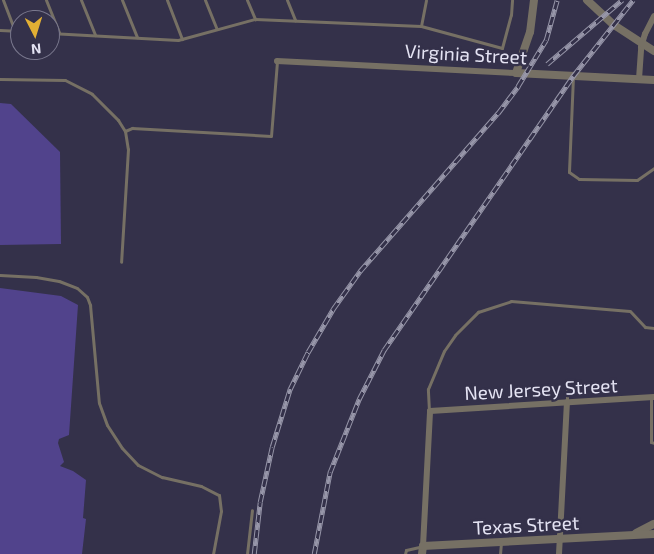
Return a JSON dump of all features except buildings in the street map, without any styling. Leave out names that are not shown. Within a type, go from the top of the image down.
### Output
[{"type":"street","points":[[516,73],[530,32],[534,0]]},
{"type":"street","points":[[587,0],[614,25],[654,51]]},
{"type":"street","points":[[639,79],[641,47],[654,16]]},
{"type":"street","name":"Virginia Street","points":[[277,61],[654,80]]},
{"type":"street","name":"New Jersey Street","points":[[430,411],[652,397]]},
{"type":"street","points":[[559,554],[566,402]]},
{"type":"street","points":[[423,550],[430,411]]},
{"type":"street","name":"Texas Street","points":[[631,535],[654,524]]},
{"type":"street","name":"Texas Street","points":[[423,550],[501,542],[654,534]]},
{"type":"lane","points":[[3,0],[10,18]]},
{"type":"lane","points":[[81,0],[95,35]]},
{"type":"lane","points":[[122,0],[136,37]]},
{"type":"lane","points":[[167,0],[182,38]]},
{"type":"lane","points":[[205,0],[216,29]]},
{"type":"lane","points":[[247,0],[255,19]]},
{"type":"lane","points":[[287,0],[295,21]]},
{"type":"lane","points":[[421,26],[426,0]]},
{"type":"lane","points":[[60,33],[182,38],[255,19],[421,26],[502,48],[511,15],[512,0]]},
{"type":"lane","points":[[125,131],[132,128],[271,136],[277,61]]},
{"type":"lane","points":[[574,76],[569,172],[579,179],[637,180],[654,168]]},
{"type":"lane","points":[[0,79],[65,80],[77,85],[107,107],[125,131],[128,149],[128,177],[121,262]]},
{"type":"lane","points":[[0,275],[36,277],[59,281],[77,288],[87,296],[90,305],[99,403],[106,426],[122,448],[138,465],[162,477],[201,486],[219,495],[221,511],[213,554]]},
{"type":"lane","points":[[430,411],[428,389],[444,351],[455,335],[478,312],[511,300],[630,311],[645,328],[654,328]]},
{"type":"lane","points":[[566,402],[568,385]]},
{"type":"lane","points":[[652,397],[651,442],[654,443]]},
{"type":"lane","points":[[247,554],[252,510]]},
{"type":"lane","points":[[500,554],[501,542]]},
{"type":"lane","points":[[405,554],[406,550],[423,550]]},
{"type":"shaded area","points":[[0,103],[11,104],[60,152],[61,244],[0,245]]},
{"type":"shaded area","points":[[0,288],[61,296],[78,305],[69,435],[59,439],[58,443],[64,462],[60,466],[73,471],[86,480],[83,518],[86,519],[82,554],[0,554]]},
{"type":"railway","points":[[254,554],[260,502],[272,447],[290,389],[308,352],[333,309],[360,271],[498,113],[518,86],[546,40],[557,0]]},
{"type":"railway","points":[[547,64],[622,0]]},
{"type":"railway","points":[[314,554],[330,472],[359,399],[384,350],[573,76],[633,0]]}]
